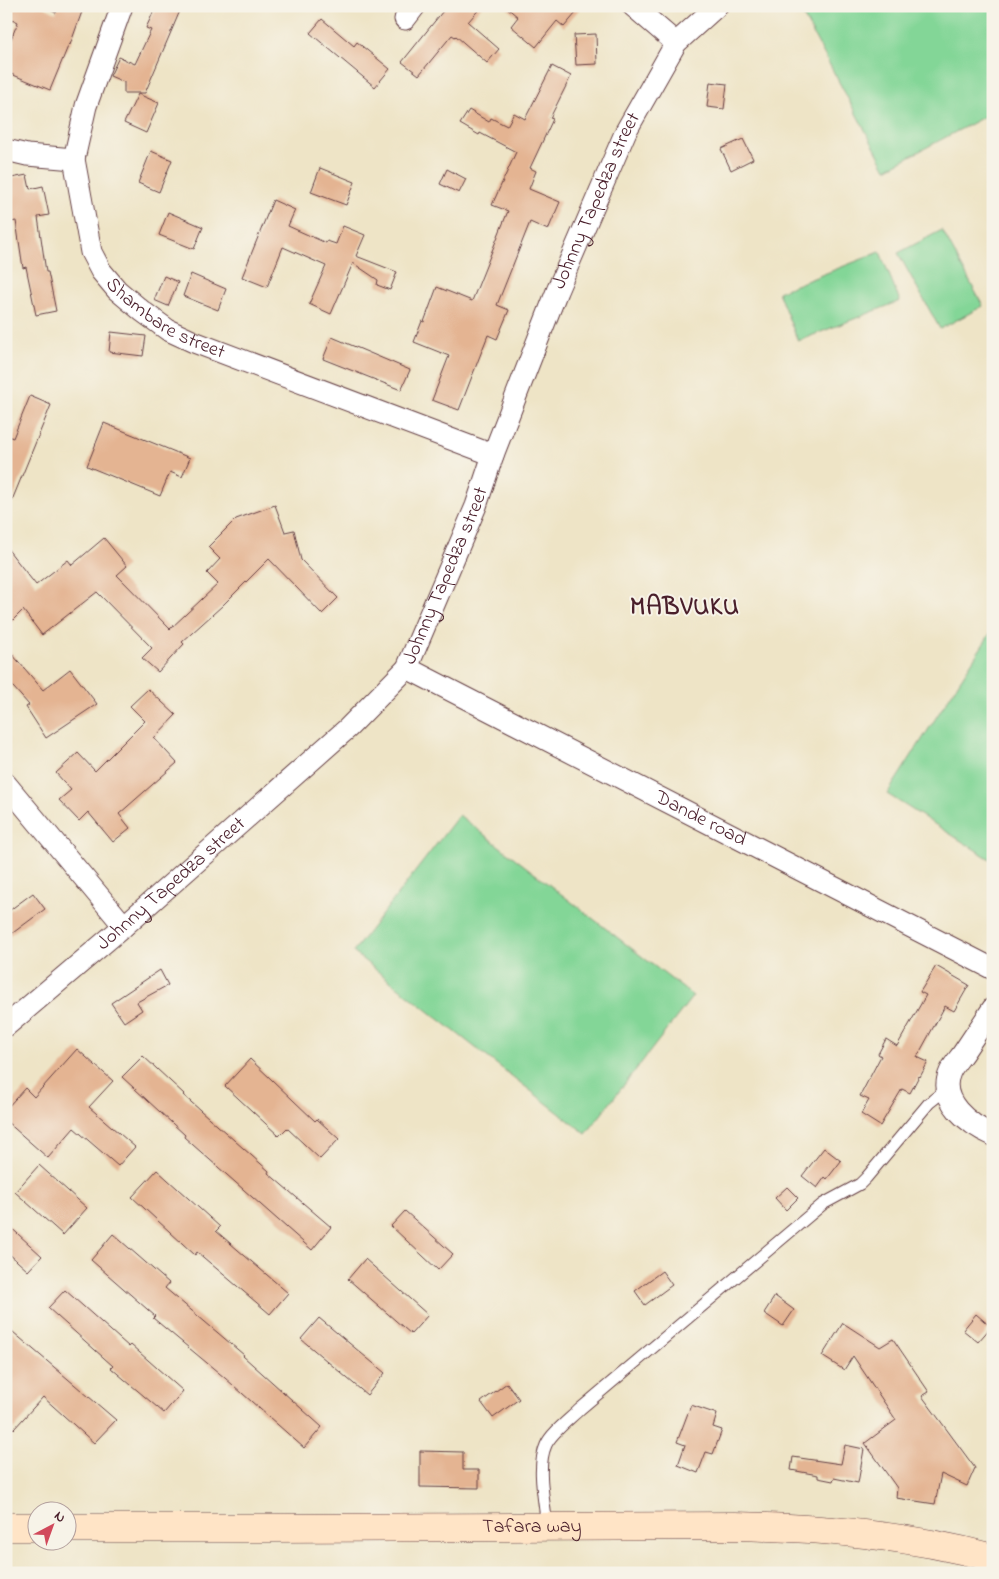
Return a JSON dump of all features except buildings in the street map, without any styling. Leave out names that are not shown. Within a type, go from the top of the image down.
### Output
[{"type":"street","name":"Shambare street","points":[[122,6],[86,106],[74,159],[91,252],[96,264],[109,281],[142,311],[168,330],[194,342],[493,455]]},
{"type":"street","points":[[633,6],[676,43]]},
{"type":"street","name":"Johnny Tapedza street","points":[[6,1026],[124,926],[348,728],[407,668],[476,506],[493,455],[558,291],[626,131],[676,43],[717,6]]},
{"type":"street","points":[[6,150],[27,155],[74,159]]},
{"type":"street","name":"Dande road","points":[[407,668],[993,969]]},
{"type":"street","points":[[6,784],[124,926]]},
{"type":"street","points":[[993,1008],[950,1072],[948,1088],[957,1110],[972,1123],[993,1136]]},
{"type":"street","name":"Tafara way","points":[[78,1528],[735,1526],[805,1528],[861,1533],[919,1542],[993,1558]]},
{"type":"street","points":[[6,1527],[28,1528]]},
{"type":"lane","points":[[547,1527],[541,1467],[545,1446],[549,1440],[580,1409],[823,1204],[860,1184],[929,1103],[948,1088]]},
{"type":"green space","points":[[798,6],[993,6],[993,112],[886,169]]},
{"type":"green space","points":[[942,230],[983,306],[940,329],[898,253]]},
{"type":"green space","points":[[880,252],[900,301],[798,341],[778,292]]},
{"type":"green space","points":[[993,629],[993,861],[887,794]]},
{"type":"green space","points":[[459,815],[693,996],[586,1134],[353,952]]},
{"type":"district","name":"MABVUKU","points":[[685,608]]}]
